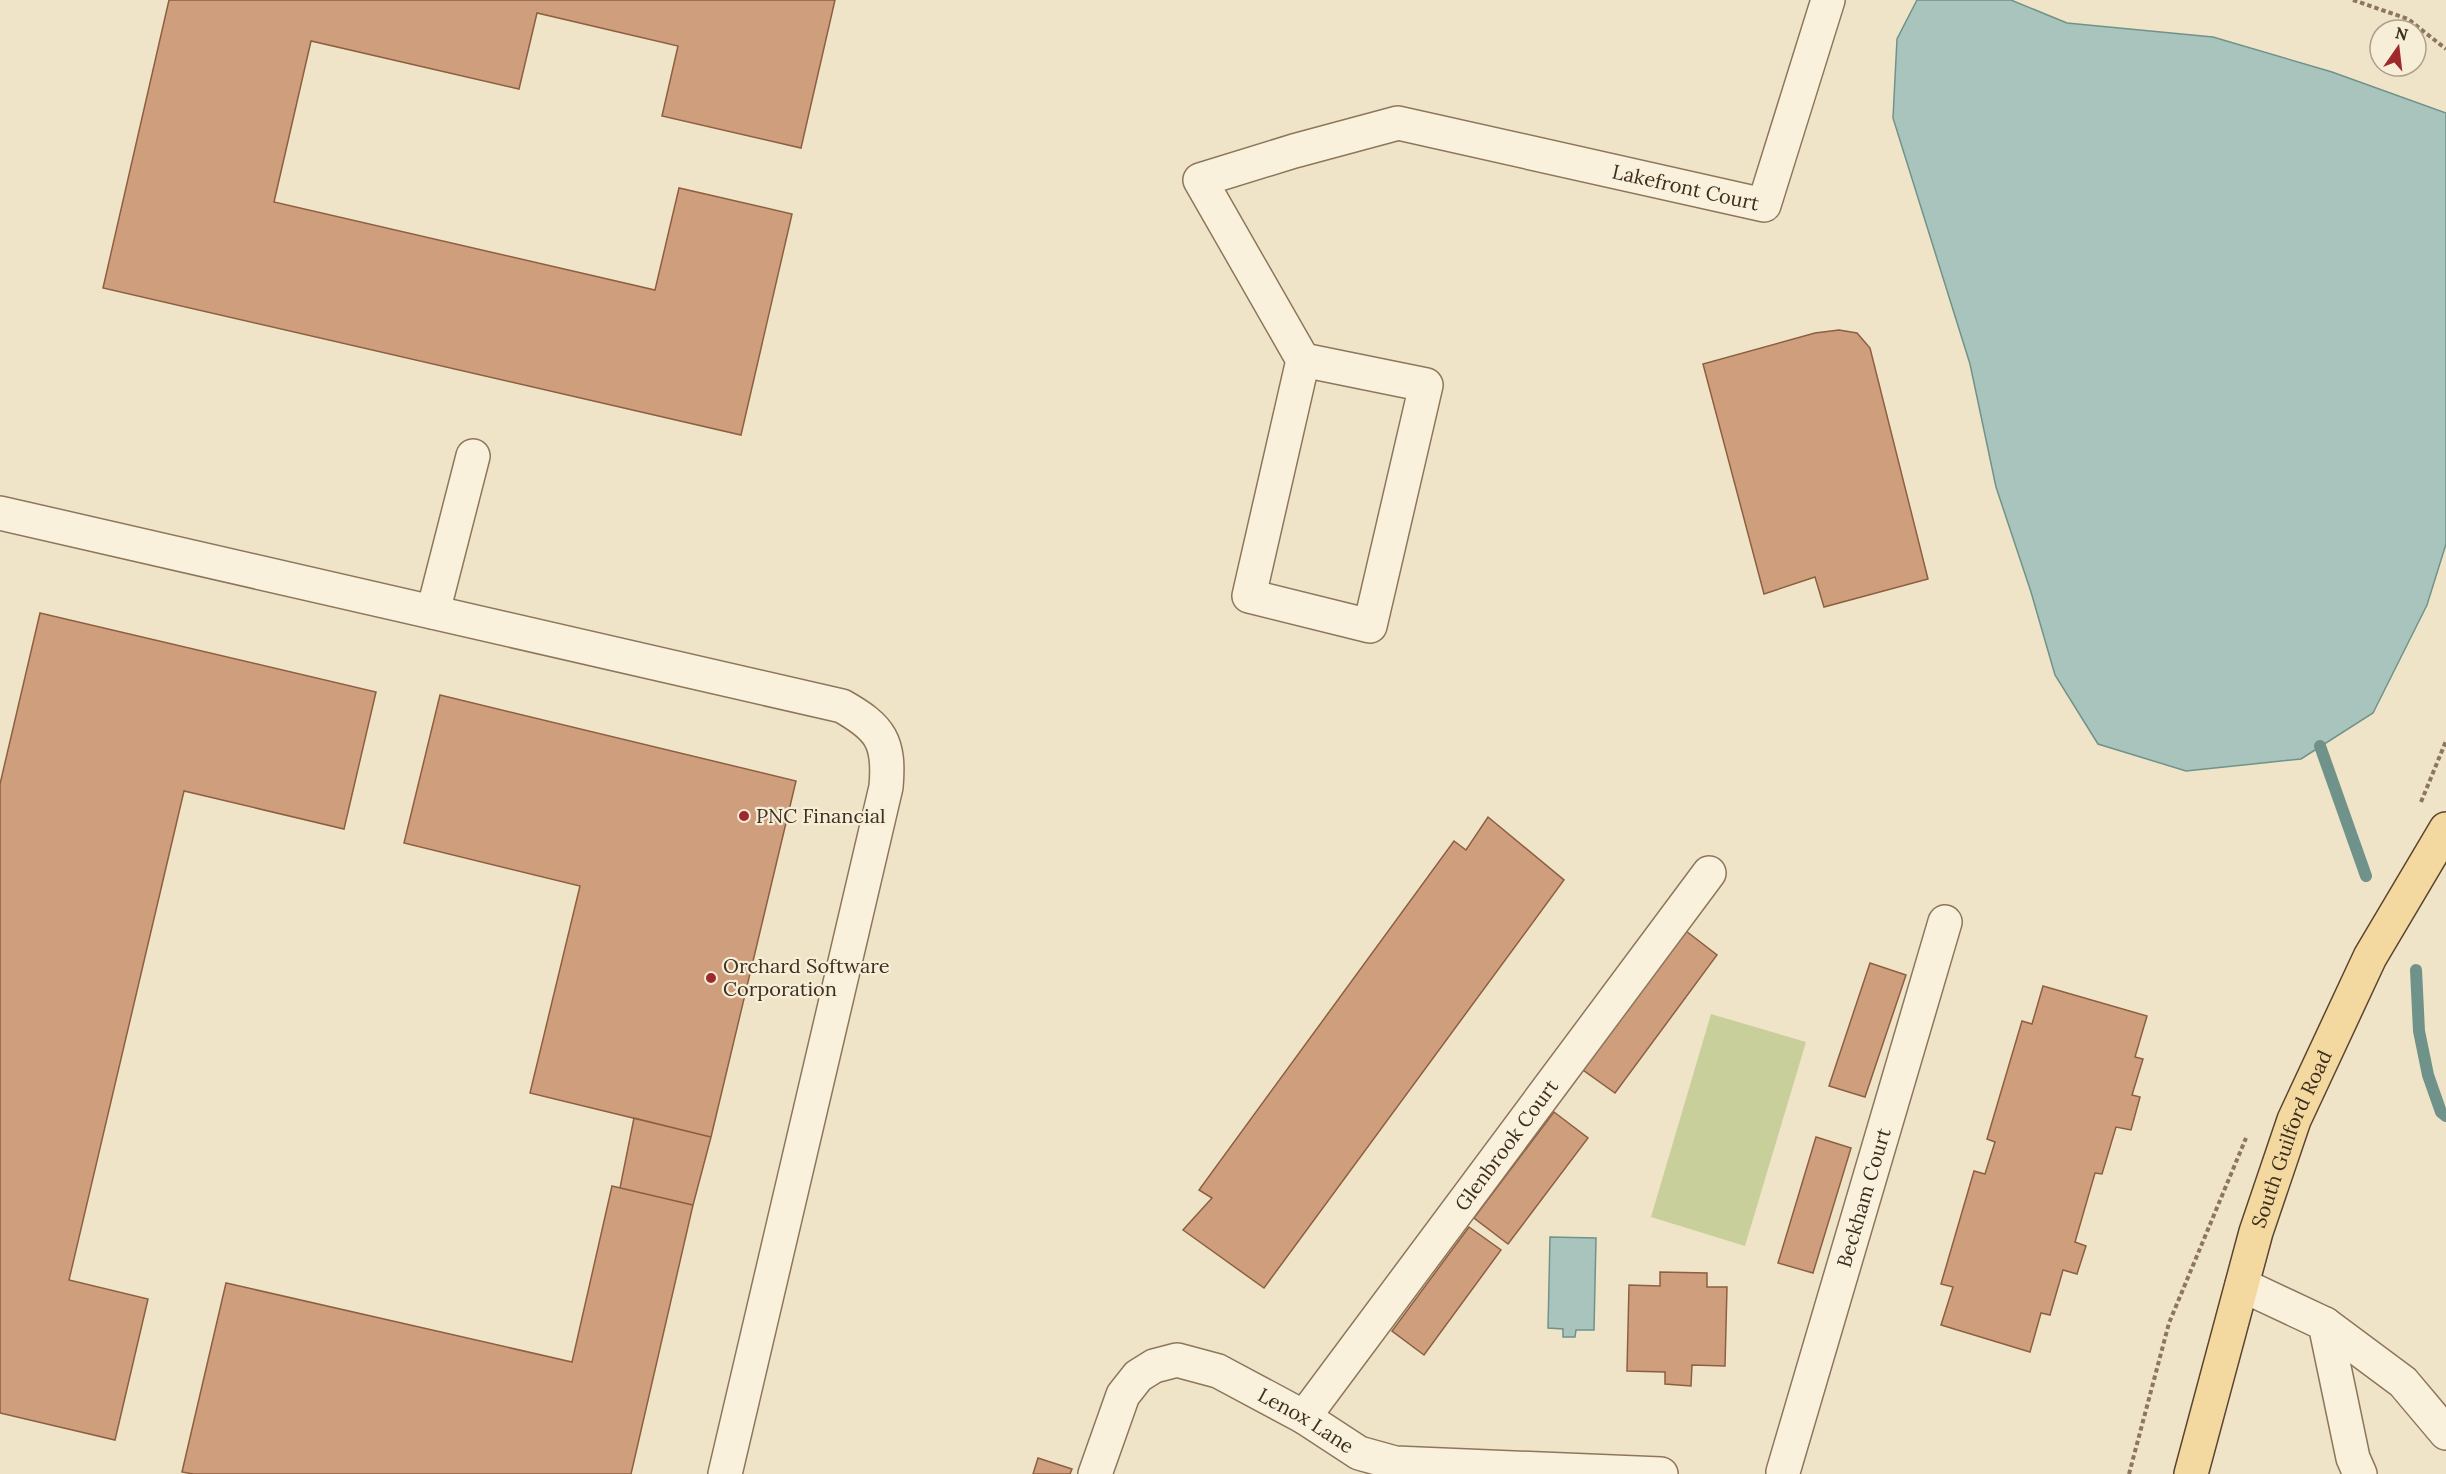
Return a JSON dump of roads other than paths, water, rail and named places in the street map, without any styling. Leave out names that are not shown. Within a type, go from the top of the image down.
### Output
[{"type":"main road","name":"South Guilford Road","points":[[2191,1474],[2242,1285],[2294,1120],[2370,957],[2446,829]]},
{"type":"street","name":"Lakefront Court","points":[[1303,360],[1200,180],[1294,151],[1398,123],[1764,205],[1828,0]]},
{"type":"street","points":[[1303,360],[1426,385],[1370,626],[1249,596],[1303,360]]},
{"type":"street","points":[[433,612],[473,456]]},
{"type":"street","points":[[0,513],[843,706],[868,721],[884,741],[888,763],[886,787],[725,1474]]},
{"type":"street","name":"Glenbrook Court","points":[[1304,1418],[1709,873]]},
{"type":"street","name":"Beckham Court","points":[[1783,1473],[1945,922]]},
{"type":"street","points":[[2242,1285],[2325,1324],[2403,1382],[2446,1434]]},
{"type":"street","points":[[2325,1324],[2353,1458],[2360,1474]]},
{"type":"street","name":"Lenox Lane","points":[[1095,1474],[1123,1395],[1138,1376],[1154,1366],[1177,1360],[1218,1371],[1304,1418],[1359,1453],[1395,1463],[1649,1474]]},
{"type":"water","points":[[1917,0],[2011,0],[2067,23],[2213,37],[2332,72],[2446,113],[2446,544],[2427,605],[2373,713],[2301,759],[2186,771],[2098,744],[2055,675],[2031,592],[1996,487],[1970,364],[1893,118],[1897,39]]},
{"type":"water","points":[[1550,1237],[1596,1238],[1594,1330],[1576,1330],[1575,1337],[1563,1337],[1563,1329],[1548,1328]]},
{"type":"waterway","points":[[2320,746],[2366,876]]},
{"type":"waterway","points":[[2416,970],[2419,1031],[2428,1075],[2441,1112],[2446,1116]]},
{"type":"place","name":"PNC Financial","points":[[744,816]]},
{"type":"place","name":"Orchard Software Corporation","points":[[711,978]]}]
